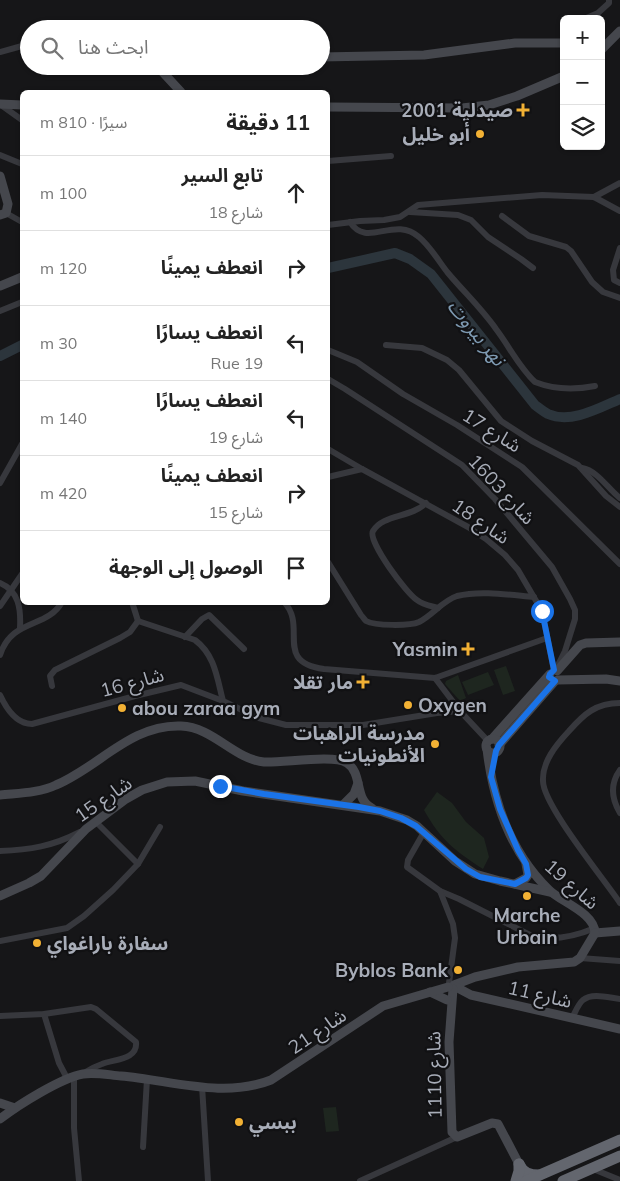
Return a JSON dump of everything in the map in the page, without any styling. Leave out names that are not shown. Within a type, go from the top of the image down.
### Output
[{"type":"highway","points":[[526,1181],[620,1140]]},
{"type":"highway","points":[[563,1181],[620,1156]]},
{"type":"highway","points":[[519,1164],[525,1172],[540,1175]]},
{"type":"highway","points":[[516,1181],[519,1164]]},
{"type":"street","points":[[593,15],[598,13],[610,0]]},
{"type":"street","points":[[605,46],[620,31]]},
{"type":"street","points":[[605,42],[611,41]]},
{"type":"street","points":[[330,58],[424,55],[508,44],[560,43]]},
{"type":"street","points":[[0,52],[20,46]]},
{"type":"street","points":[[165,75],[179,90]]},
{"type":"street","points":[[330,107],[462,108],[490,105],[560,78]]},
{"type":"street","points":[[1,104],[20,105]]},
{"type":"street","points":[[1,104],[20,118]]},
{"type":"street","points":[[0,155],[20,163]]},
{"type":"street","points":[[330,161],[391,156]]},
{"type":"street","points":[[0,176],[8,204],[3,214],[20,221]]},
{"type":"street","points":[[594,197],[620,183]]},
{"type":"street","points":[[330,226],[400,217],[418,206],[542,195],[594,197],[620,211]]},
{"type":"street","points":[[409,212],[458,215],[471,220],[488,237],[533,268]]},
{"type":"street","points":[[502,216],[529,236],[550,244],[566,247],[571,251],[592,282],[603,292],[620,298]]},
{"type":"street","points":[[350,222],[357,231],[363,233],[405,229],[421,239],[449,275],[496,329],[535,382],[562,389],[595,386]]},
{"type":"street","points":[[620,248],[612,274],[612,277],[618,282],[620,290]]},
{"type":"street","points":[[0,286],[20,278]]},
{"type":"street","points":[[0,311],[20,303]]},
{"type":"street","points":[[386,345],[422,348],[442,356],[459,370],[501,421],[581,468],[606,496],[620,507]]},
{"type":"street","name":"شارع 17","points":[[330,351],[356,362],[403,394],[457,425],[522,467],[620,564]]},
{"type":"street","name":"شارع 1603","points":[[330,380],[462,465],[495,499],[552,567],[570,599],[575,619],[555,675]]},
{"type":"street","points":[[0,484],[20,448]]},
{"type":"street","name":"شارع 18","points":[[330,450],[476,531],[496,547],[518,570],[542,611],[555,675]]},
{"type":"street","points":[[581,468],[588,470],[598,477],[620,498]]},
{"type":"street","points":[[330,477],[362,469]]},
{"type":"street","points":[[426,504],[412,513],[386,520],[373,529],[371,534],[381,556],[413,597],[422,603],[438,608]]},
{"type":"street","points":[[330,565],[357,610],[366,621],[379,624],[418,623],[456,596],[471,594],[534,597]]},
{"type":"street","points":[[0,606],[20,577]]},
{"type":"street","points":[[0,583],[12,590],[21,608],[20,628]]},
{"type":"street","points":[[0,655],[6,642],[20,628],[53,613],[60,605]]},
{"type":"street","points":[[133,605],[138,621]]},
{"type":"street","points":[[286,605],[292,613],[296,655],[307,665],[324,669],[434,678],[547,638]]},
{"type":"street","points":[[185,637],[202,619],[209,615],[244,650]]},
{"type":"street","points":[[138,621],[195,640],[202,646],[212,658],[223,701]]},
{"type":"street","points":[[52,686],[50,676],[55,670],[120,638],[130,632],[138,621]]},
{"type":"street","points":[[434,678],[460,711],[492,745],[580,646],[590,643],[620,642]]},
{"type":"street","points":[[555,675],[620,681]]},
{"type":"street","name":"شارع 16","points":[[0,695],[18,721],[27,724],[177,686],[188,687],[266,720],[286,725],[363,725],[414,716],[460,711]]},
{"type":"street","points":[[620,703],[612,703],[594,708],[579,720],[548,758],[543,784],[556,813],[620,903]]},
{"type":"street","points":[[0,795],[44,790],[56,786],[80,773],[135,736],[158,728],[183,726],[202,731],[247,758],[261,762],[300,762],[326,759],[340,760],[347,763],[352,768],[364,803],[380,811]]},
{"type":"street","name":"شارع 19","points":[[492,745],[491,777],[500,809],[526,864],[550,892],[580,912],[591,922],[595,931]]},
{"type":"street","points":[[620,770],[612,786],[612,792],[620,813]]},
{"type":"street","name":"شارع 15","points":[[0,896],[41,876],[86,829],[126,799],[142,790],[172,781],[206,782],[243,790],[380,811],[407,820],[424,832],[466,869],[480,877],[550,892]]},
{"type":"street","points":[[343,805],[354,794],[358,783]]},
{"type":"street","points":[[96,821],[138,864]]},
{"type":"street","points":[[0,941],[67,928],[84,916],[138,864],[160,827]]},
{"type":"street","points":[[0,851],[53,845],[86,829]]},
{"type":"street","points":[[424,832],[408,860],[408,867],[440,891],[537,937],[557,938],[595,931],[620,931]]},
{"type":"street","points":[[515,884],[528,875],[526,864]]},
{"type":"street","points":[[440,891],[453,924],[455,938],[450,1010]]},
{"type":"street","points":[[595,931],[580,958],[620,961]]},
{"type":"street","name":"شارع 21","points":[[1,1114],[83,1074],[93,1073],[202,1086],[244,1088],[271,1080],[383,1006],[475,977],[518,967],[574,962],[580,958]]},
{"type":"street","points":[[472,996],[471,984],[475,977]]},
{"type":"street","points":[[450,1010],[447,1000],[451,986]]},
{"type":"street","name":"شارع 11","points":[[451,986],[472,996],[620,1029]]},
{"type":"street","points":[[430,992],[447,1000]]},
{"type":"street","points":[[572,1018],[580,1003],[586,998],[620,999]]},
{"type":"street","points":[[0,1016],[44,1014],[91,1007],[136,1042],[136,1049],[130,1056],[102,1064],[83,1074]]},
{"type":"street","name":"شارع 1110","points":[[450,1010],[451,1130],[457,1137]]},
{"type":"street","points":[[44,1014],[59,1063],[71,1079],[79,1181]]},
{"type":"street","points":[[143,1147],[147,1079]]},
{"type":"street","points":[[202,1086],[208,1181]]},
{"type":"street","points":[[0,1104],[15,1108]]},
{"type":"street","points":[[360,1181],[492,1123],[498,1124],[519,1164]]},
{"type":"street","points":[[592,1168],[620,1180]]},
{"type":"shaded area","points":[[506,666],[515,691],[503,695],[494,670]]},
{"type":"shaded area","points":[[488,672],[494,685],[468,695],[462,682]]},
{"type":"shaded area","points":[[458,675],[466,698],[460,701],[445,684],[446,681]]},
{"type":"shaded area","points":[[437,792],[452,803],[466,822],[484,838],[489,857],[483,869],[442,837],[424,810]]},
{"type":"shaded area","points":[[336,1107],[339,1131],[326,1132],[323,1108]]},
{"type":"waterway","name":"نهر بيروت","points":[[330,268],[395,253],[410,259],[431,274],[535,405],[548,414],[557,417],[585,414],[620,399]]},
{"type":"waterway","name":"نهر بيروت","points":[[0,356],[20,346]]},
{"type":"place","name":"صيدلية 2001","points":[[523,110]]},
{"type":"place","name":"أبو خليل","points":[[480,134]]},
{"type":"place","name":"Yasmin","points":[[468,649]]},
{"type":"place","name":"مار تقلا","points":[[363,682]]},
{"type":"place","name":"Oxygen","points":[[408,705]]},
{"type":"place","name":"abou zaraa gym","points":[[122,708]]},
{"type":"place","name":"مدرسة الراهبات الأنطونيات","points":[[435,744]]},
{"type":"place","name":"Marche Urbain","points":[[527,896]]},
{"type":"place","name":"سفارة باراغواي","points":[[37,943]]},
{"type":"place","name":"Byblos Bank","points":[[458,970]]},
{"type":"place","name":"ببسي","points":[[239,1122]]},
{"type":"route","points":[[220,786],[380,811],[411,822],[455,861],[480,877],[515,884],[524,880],[528,875],[528,870],[500,809],[491,777],[499,745],[555,681],[549,677],[554,670],[542,611]]}]
